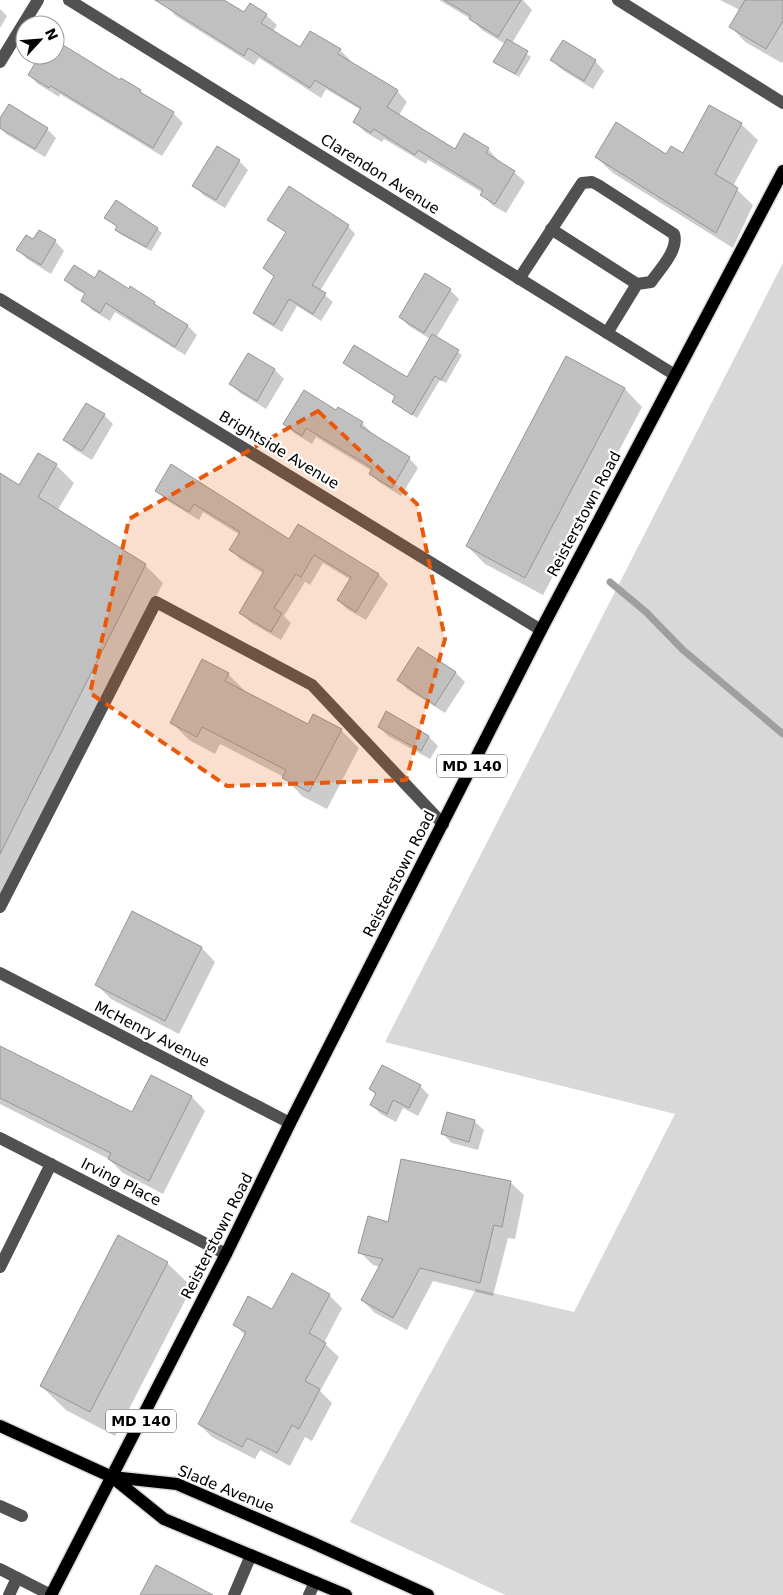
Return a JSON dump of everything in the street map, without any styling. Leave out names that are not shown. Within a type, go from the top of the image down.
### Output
[{"type":"main road","name":"Reisterstown Road","points":[[51,1595],[226,1254],[442,824],[783,171]]},
{"type":"main road","points":[[0,1426],[112,1477],[164,1519],[346,1595]]},
{"type":"main road","name":"Slade Avenue","points":[[112,1477],[177,1484],[428,1595]]},
{"type":"street","points":[[0,62],[38,0]]},
{"type":"street","name":"Clarendon Avenue","points":[[69,0],[675,375]]},
{"type":"street","points":[[618,0],[783,103]]},
{"type":"street","points":[[519,279],[551,229],[582,183],[592,182],[674,234],[676,240],[673,250],[651,282],[637,284],[551,229]]},
{"type":"street","points":[[607,333],[637,284]]},
{"type":"street","name":"Brightside Avenue","points":[[0,299],[542,630]]},
{"type":"street","points":[[0,907],[156,602],[312,685],[442,824]]},
{"type":"street","name":"McHenry Avenue","points":[[0,973],[290,1124]]},
{"type":"street","name":"Irving Place","points":[[0,1138],[226,1254]]},
{"type":"street","points":[[0,1267],[51,1164]]},
{"type":"street","points":[[0,1506],[22,1516]]},
{"type":"street","points":[[234,1595],[251,1556]]},
{"type":"street","points":[[0,1569],[51,1595]]},
{"type":"street","points":[[9,1595],[17,1578]]},
{"type":"street","points":[[309,1595],[315,1582]]},
{"type":"highlighted area","points":[[318,411],[417,504],[445,639],[406,780],[227,786],[90,693],[129,519]]},
{"type":"shaded area","points":[[783,263],[783,1595],[505,1595],[350,1522],[476,1289],[574,1312],[675,1114],[385,1042]]},
{"type":"building","points":[[155,0],[224,0],[244,12],[250,3],[267,14],[261,23],[300,47],[310,31],[341,49],[338,54],[398,90],[387,107],[455,149],[464,133],[489,148],[486,153],[515,171],[495,204],[480,195],[483,190],[418,150],[415,155],[374,129],[371,133],[353,122],[361,108],[315,80],[310,88],[248,48],[244,56]]},
{"type":"building","points":[[444,0],[521,0],[498,37],[469,19],[471,16]]},
{"type":"building","points":[[745,0],[783,0],[783,21],[766,49],[729,27]]},
{"type":"building","points":[[507,39],[528,51],[515,74],[493,62]]},
{"type":"building","points":[[563,40],[596,60],[584,81],[550,60]]},
{"type":"building","points":[[65,46],[120,80],[121,78],[141,90],[140,92],[174,112],[153,148],[51,86],[49,88],[28,75],[34,65],[65,65]]},
{"type":"building","points":[[9,104],[48,128],[35,149],[0,128],[0,118]]},
{"type":"building","points":[[709,105],[742,123],[715,174],[738,188],[716,233],[595,157],[616,122],[666,154],[671,146],[683,153]]},
{"type":"building","points":[[217,146],[240,160],[216,200],[192,186]]},
{"type":"building","points":[[289,186],[349,225],[312,285],[326,293],[313,314],[289,299],[274,325],[253,313],[274,276],[263,268],[286,232],[267,220]]},
{"type":"building","points":[[116,200],[158,228],[146,247],[115,230],[117,226],[104,218]]},
{"type":"building","points":[[39,230],[56,240],[41,265],[16,250],[26,235],[33,239]]},
{"type":"building","points":[[74,265],[95,278],[99,270],[129,289],[130,286],[155,302],[154,304],[188,325],[175,347],[106,303],[100,313],[81,301],[85,293],[64,280]]},
{"type":"building","points":[[425,273],[451,289],[424,333],[399,317]]},
{"type":"building","points":[[432,334],[459,350],[441,380],[435,376],[412,415],[392,402],[395,396],[343,363],[354,345],[407,377]]},
{"type":"building","points":[[248,353],[275,369],[257,401],[229,384]]},
{"type":"building","points":[[566,356],[625,388],[525,578],[466,546]]},
{"type":"building","points":[[304,390],[336,410],[338,407],[363,422],[360,426],[410,457],[392,488],[369,474],[372,468],[306,428],[302,436],[283,424]]},
{"type":"building","points":[[86,403],[105,414],[82,451],[63,440]]},
{"type":"building","points":[[38,453],[57,464],[38,497],[146,564],[0,854],[0,473],[19,485]]},
{"type":"building","points":[[171,464],[289,539],[298,524],[379,574],[356,612],[337,600],[351,577],[314,555],[301,577],[296,574],[274,608],[282,613],[271,632],[239,613],[264,571],[229,550],[240,532],[194,504],[189,512],[155,491]]},
{"type":"building","points":[[418,647],[456,672],[435,705],[397,680]]},
{"type":"building","points":[[202,659],[229,673],[225,681],[308,724],[313,714],[342,729],[309,792],[282,778],[286,770],[202,727],[197,737],[170,723]]},
{"type":"building","points":[[386,711],[429,736],[421,751],[378,727]]},
{"type":"building","points":[[132,911],[202,947],[165,1021],[95,985]]},
{"type":"building","points":[[0,1046],[132,1112],[151,1075],[192,1096],[149,1181],[108,1159],[111,1153],[0,1098]]},
{"type":"building","points":[[382,1065],[421,1085],[409,1108],[393,1100],[387,1114],[370,1105],[376,1093],[369,1089]]},
{"type":"building","points":[[447,1112],[475,1120],[469,1142],[441,1134]]},
{"type":"building","points":[[401,1159],[511,1181],[502,1227],[494,1225],[480,1283],[420,1268],[393,1318],[361,1300],[383,1259],[358,1253],[368,1216],[388,1222]]},
{"type":"building","points":[[118,1235],[168,1262],[90,1412],[40,1386]]},
{"type":"building","points":[[292,1273],[330,1294],[309,1333],[326,1343],[305,1381],[320,1389],[299,1429],[292,1425],[277,1453],[247,1438],[242,1447],[198,1424],[246,1332],[233,1325],[248,1296],[272,1309]]},
{"type":"building","points":[[156,1565],[213,1595],[140,1595]]},
{"type":"waterway","points":[[610,582],[646,612],[683,650],[783,734]]}]
